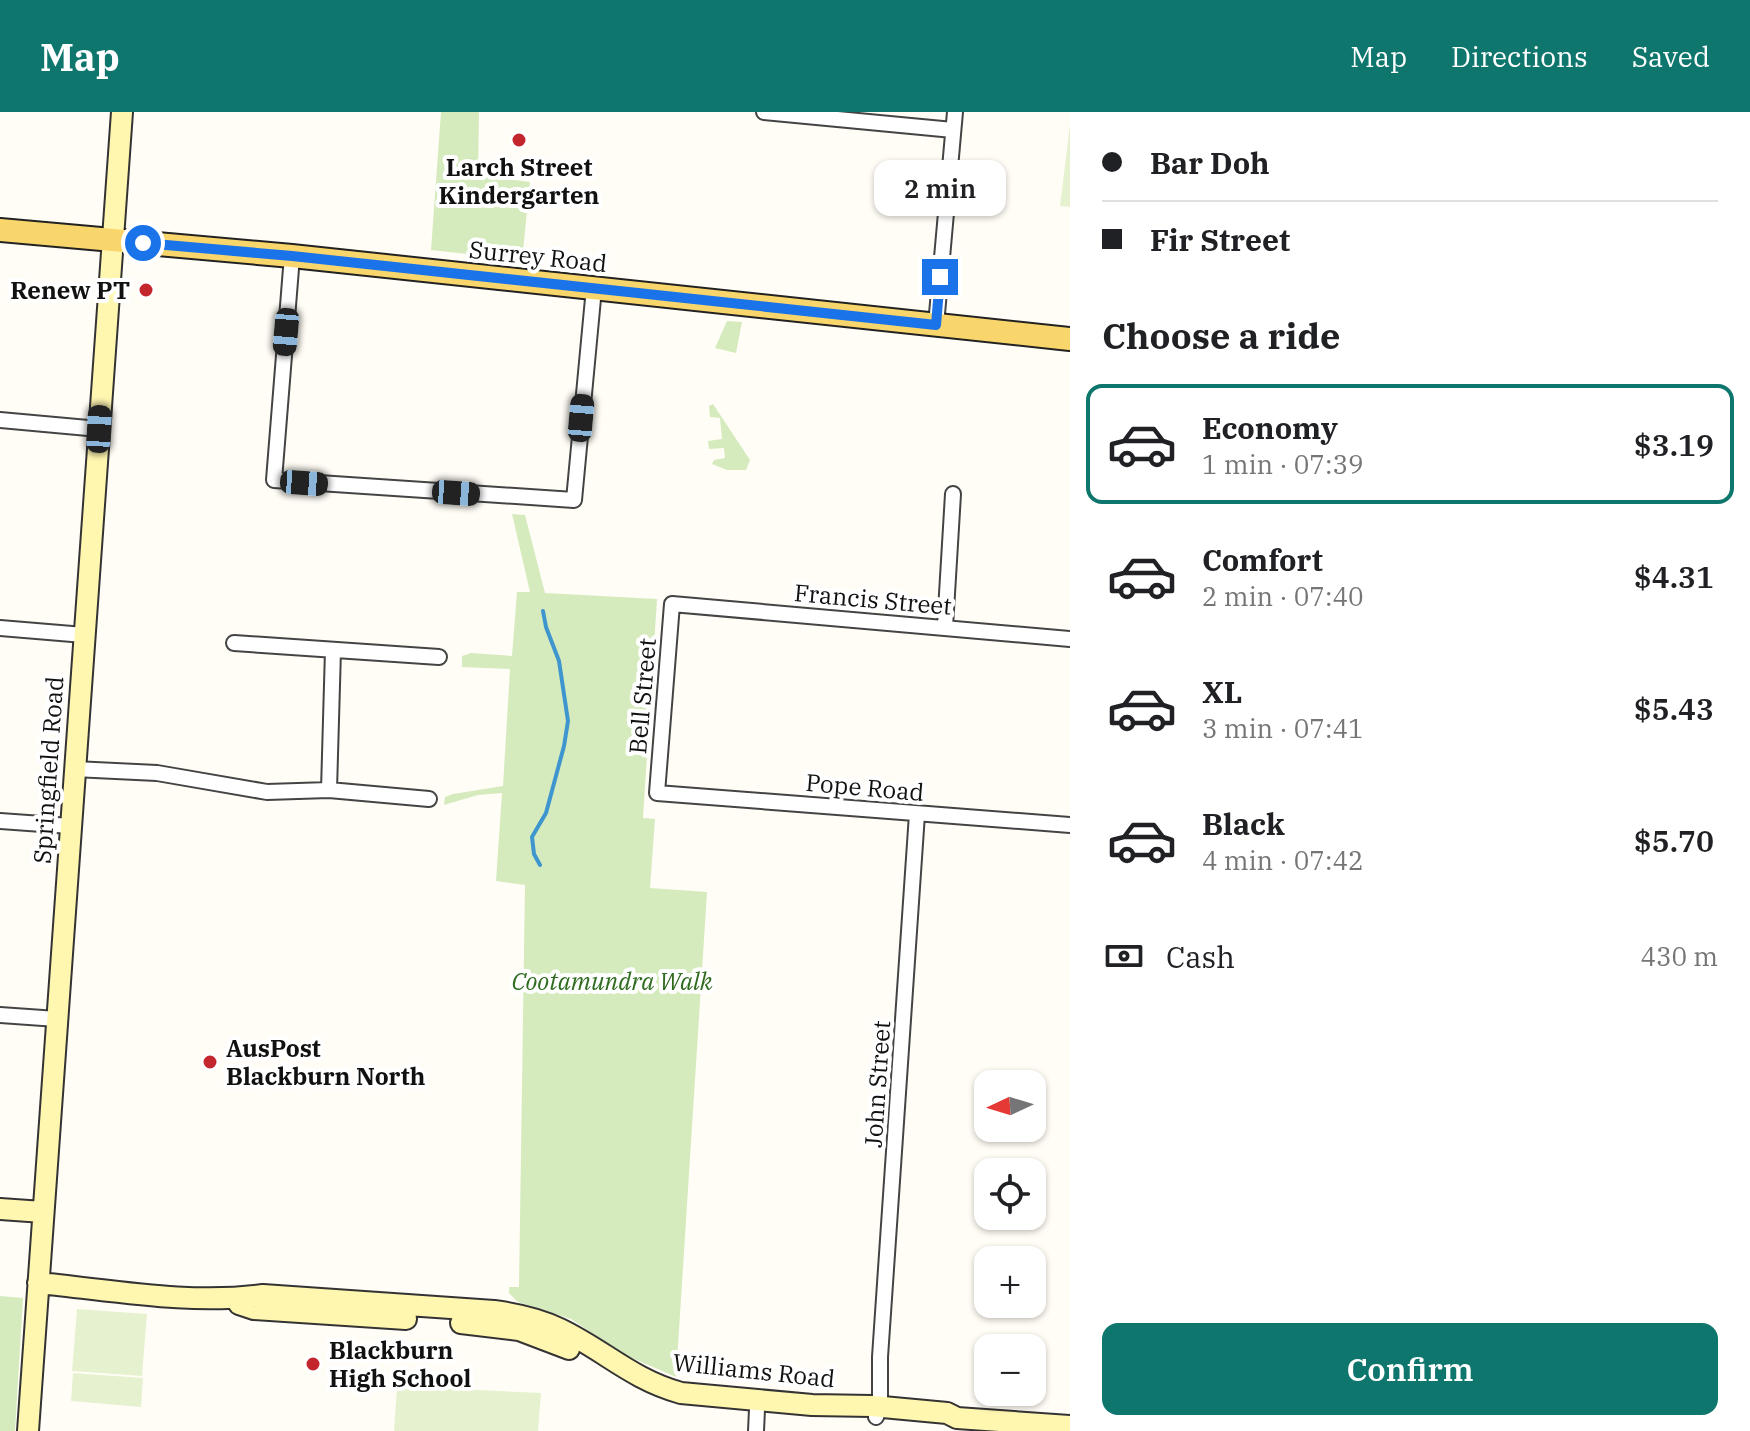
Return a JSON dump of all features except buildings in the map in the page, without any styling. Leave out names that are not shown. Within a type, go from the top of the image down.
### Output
[{"type":"main road","name":"Springfield Road","points":[[28,1431],[122,112]]},
{"type":"main road","name":"Surrey Road","points":[[0,230],[292,256],[1070,339]]},
{"type":"main road","points":[[0,1209],[43,1212]]},
{"type":"main road","name":"Williams Road","points":[[38,1283],[227,1300],[263,1295],[296,1305],[351,1308],[415,1306],[494,1311],[538,1320],[574,1337],[660,1394]]},
{"type":"main road","points":[[397,1318],[415,1306]]},
{"type":"main road","name":"Williams Road","points":[[351,1308],[397,1318],[484,1324],[537,1335],[580,1354],[623,1384],[680,1398],[884,1412],[946,1421],[957,1418],[1014,1426],[1070,1426]]},
{"type":"street","points":[[764,112],[953,130]]},
{"type":"street","points":[[936,325],[955,112]]},
{"type":"street","points":[[292,256],[274,480],[574,500],[594,288]]},
{"type":"street","points":[[0,420],[99,429]]},
{"type":"street","points":[[945,627],[953,494]]},
{"type":"street","name":"Francis Street","points":[[672,604],[1070,639]]},
{"type":"street","name":"Bell Street","points":[[657,793],[672,604]]},
{"type":"street","points":[[0,628],[84,635]]},
{"type":"street","points":[[234,643],[439,657]]},
{"type":"street","points":[[329,790],[333,650]]},
{"type":"street","points":[[74,769],[157,773],[267,792],[329,790],[429,799]]},
{"type":"street","name":"Pope Road","points":[[657,793],[1070,825]]},
{"type":"street","name":"John Street","points":[[884,1412],[880,1357],[917,814]]},
{"type":"street","points":[[0,821],[70,826]]},
{"type":"street","points":[[0,1015],[57,1019]]},
{"type":"street","points":[[756,1431],[757,1404]]},
{"type":"green space","points":[[441,112],[479,112],[478,175],[530,182],[522,260],[431,250]]},
{"type":"green space","points":[[1070,125],[1070,207],[1060,206]]},
{"type":"green space","points":[[727,321],[742,322],[736,353],[715,348]]},
{"type":"green space","points":[[713,404],[750,460],[746,470],[727,470],[712,464],[714,460],[725,458],[724,448],[709,449],[708,441],[722,439],[720,418],[710,417],[709,406]]},
{"type":"green space","name":"Cootamundra Walk","points":[[512,514],[525,515],[545,593],[657,599],[643,818],[655,819],[650,888],[707,892],[676,1377],[625,1355],[571,1319],[518,1302],[509,1293],[509,1287],[519,1287],[525,885],[496,881],[502,793],[478,795],[444,805],[445,797],[453,794],[503,786],[510,669],[462,667],[462,656],[471,653],[512,656],[517,592],[530,592]]},
{"type":"green space","points":[[0,1296],[23,1298],[15,1431],[0,1431]]},
{"type":"green space","points":[[77,1309],[147,1314],[142,1376],[72,1371]]},
{"type":"green space","points":[[73,1373],[143,1378],[141,1407],[71,1401]]},
{"type":"green space","points":[[397,1386],[541,1393],[538,1431],[394,1431]]},
{"type":"waterway","points":[[540,865],[534,854],[532,837],[546,813],[568,721],[559,661],[543,611]]},
{"type":"place","name":"Larch Street Kindergarten","points":[[519,140]]},
{"type":"place","name":"Renew PT","points":[[146,290]]},
{"type":"place","name":"AusPost Blackburn North","points":[[210,1062]]},
{"type":"place","name":"Blackburn High School","points":[[313,1364]]},
{"type":"route","points":[[143,243],[936,325],[940,277]]}]
